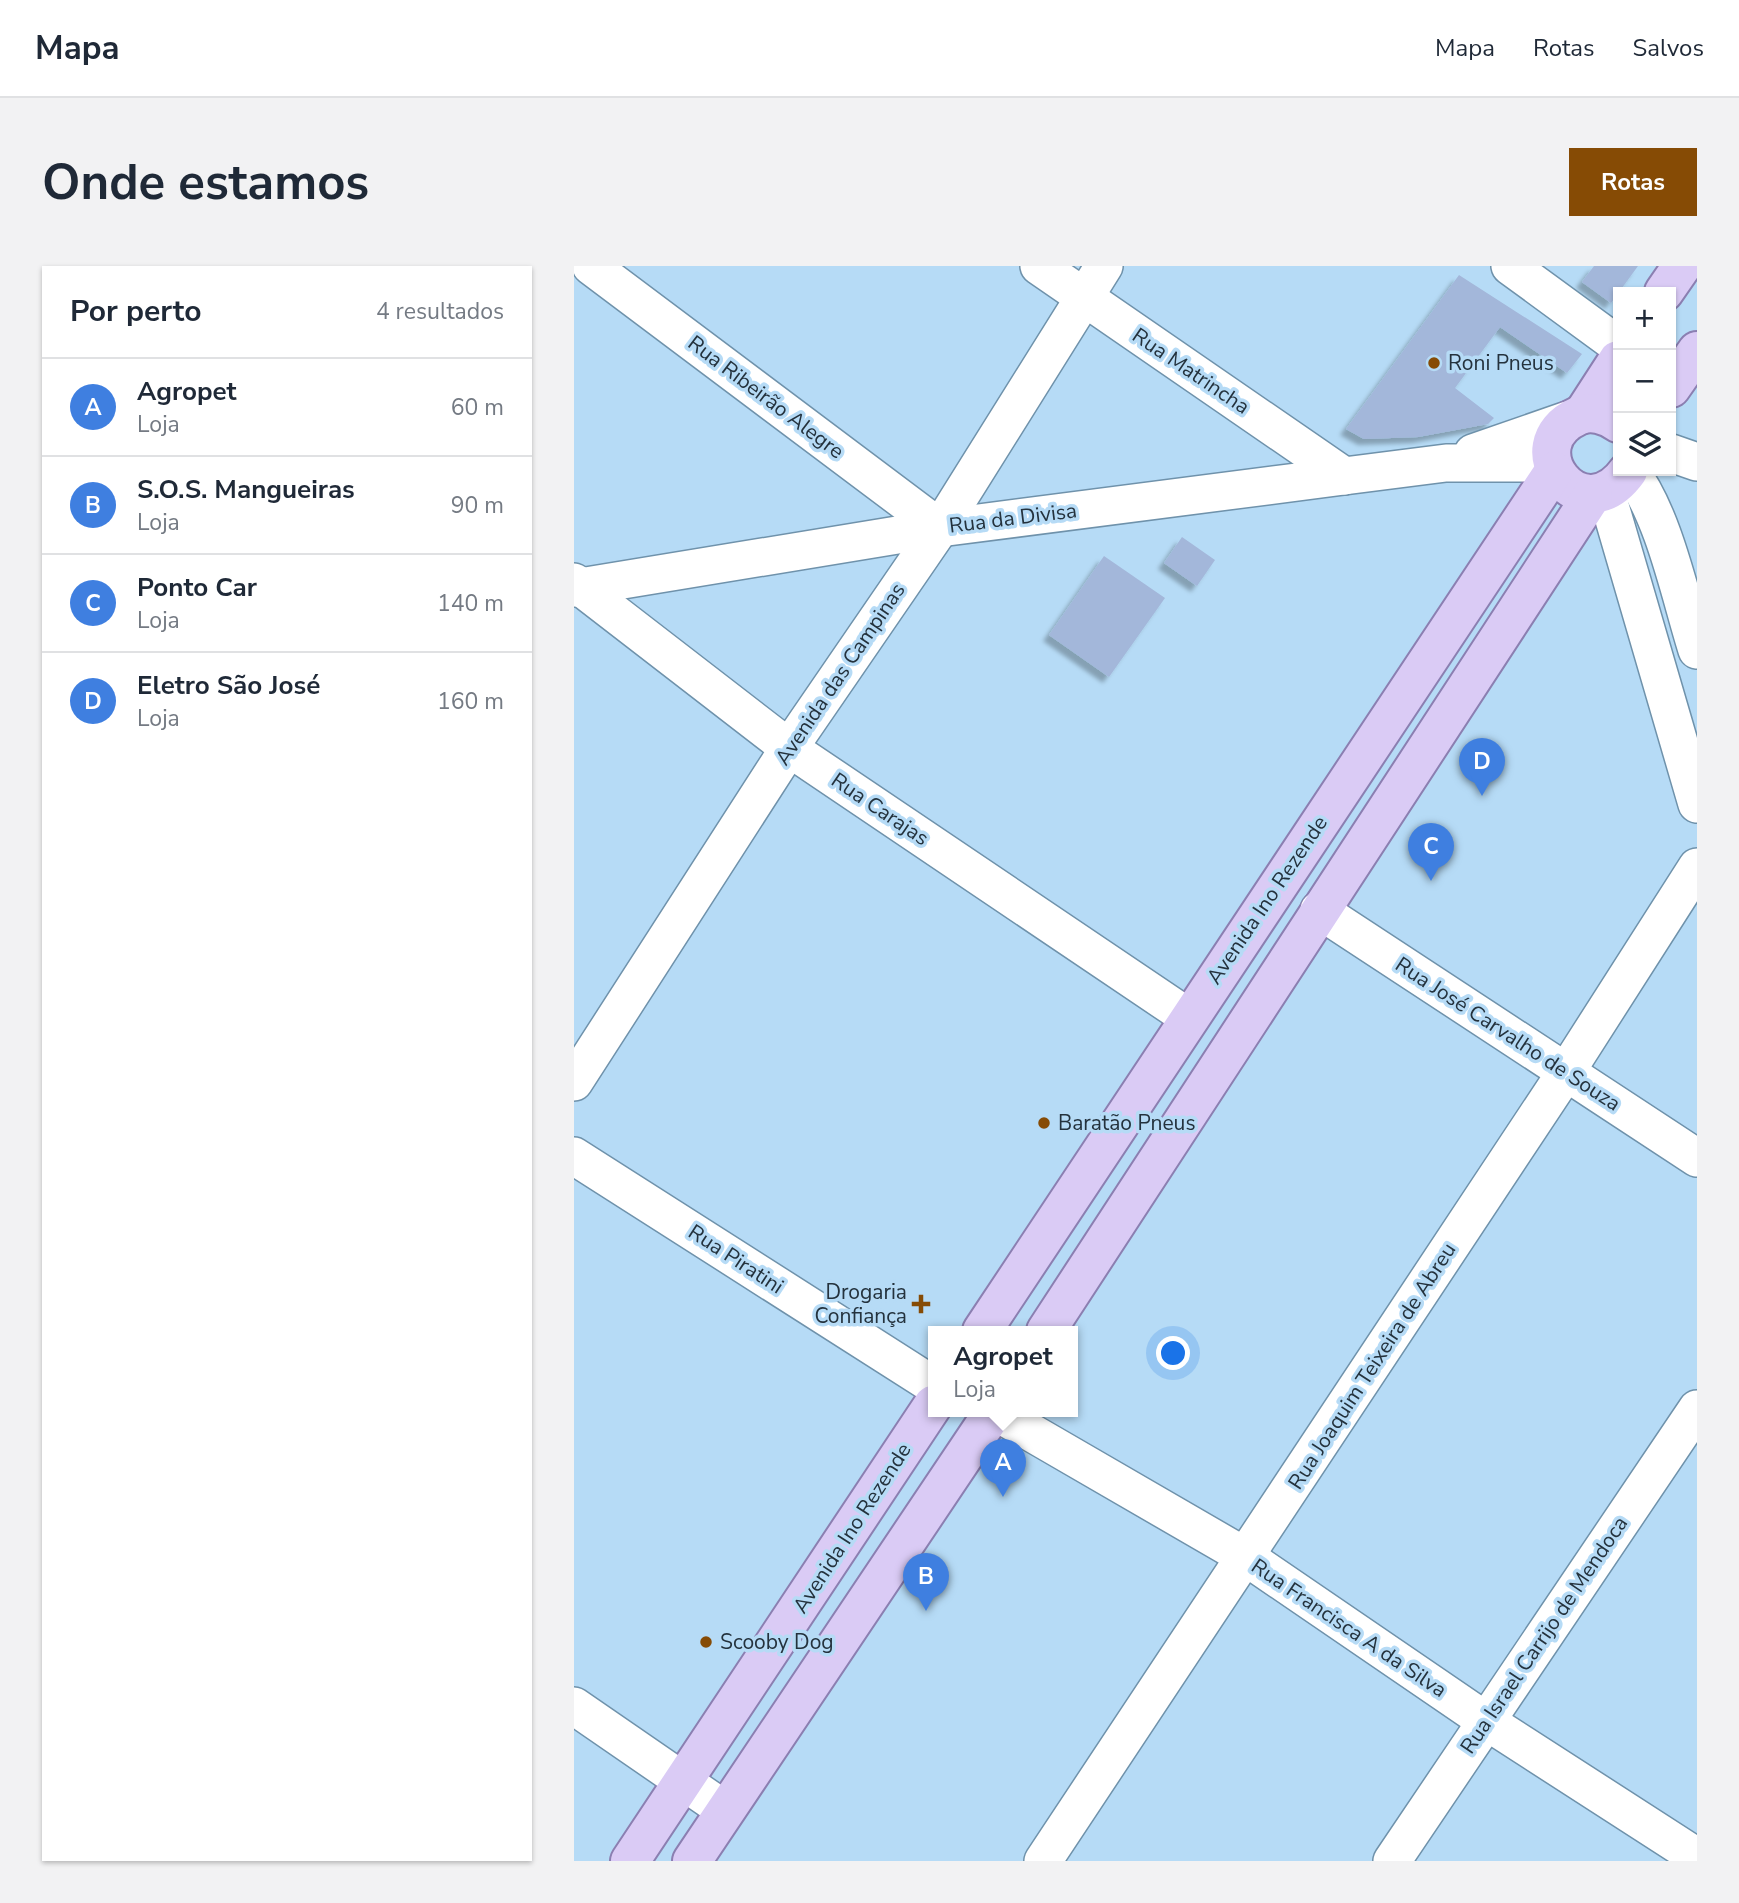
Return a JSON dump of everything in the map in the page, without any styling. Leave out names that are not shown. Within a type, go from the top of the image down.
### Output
[{"type":"main road","points":[[1667,287],[1682,266]]},
{"type":"main road","points":[[1676,381],[1697,351]]},
{"type":"main road","points":[[1613,371],[1590,419],[1557,432],[1551,447],[1553,467],[1566,486],[1614,482]]},
{"type":"main road","name":"Avenida Ino Rezende","points":[[985,1326],[1553,467]]},
{"type":"main road","points":[[1049,1326],[1319,910],[1614,482]]},
{"type":"main road","name":"Avenida Ino Rezende","points":[[630,1861],[928,1413]]},
{"type":"main road","points":[[692,1861],[990,1417]]},
{"type":"street","name":"Rua Ribeirão Alegre","points":[[591,266],[940,528]]},
{"type":"street","name":"Rua Matrincha","points":[[1039,266],[1344,476]]},
{"type":"street","name":"Avenida das Campinas","points":[[574,1082],[789,748],[940,528],[1104,266]]},
{"type":"street","points":[[1510,266],[1613,341]]},
{"type":"street","name":"Rua da Divisa","points":[[1446,463],[1590,419]]},
{"type":"street","points":[[1676,455],[1697,462]]},
{"type":"street","name":"Rua da Divisa","points":[[576,586],[940,528],[1446,463],[1553,467]]},
{"type":"street","points":[[1697,650],[1644,489],[1614,482],[1697,804]]},
{"type":"street","name":"Rua Carajas","points":[[576,586],[789,748],[1188,1017]]},
{"type":"street","name":"Rua Joaquim Teixeira de Abreu","points":[[1043,1861],[1566,1072],[1697,867]]},
{"type":"street","name":"Rua José Carvalho de Souza","points":[[1319,910],[1697,1158]]},
{"type":"street","name":"Rua Piratini","points":[[574,1156],[928,1382]]},
{"type":"street","name":"Rua Israel Carrijo de Mendoca","points":[[1392,1861],[1697,1409]]},
{"type":"street","name":"Rua Francisca A da Silva","points":[[1004,1417],[1246,1557],[1486,1721],[1697,1857]]},
{"type":"street","points":[[574,1706],[725,1810]]},
{"type":"building","points":[[1594,266],[1638,266],[1623,287],[1613,287],[1611,303],[1582,282]]},
{"type":"building","name":"Roni Pneus","points":[[1459,275],[1582,354],[1567,373],[1500,327],[1455,388],[1494,418],[1488,424],[1418,437],[1364,439],[1346,429]]},
{"type":"building","points":[[1182,537],[1215,560],[1197,586],[1164,563]]},
{"type":"building","points":[[1104,556],[1165,598],[1109,677],[1049,635]]},
{"type":"place","name":"Roni Pneus","points":[[1434,363]]},
{"type":"place","name":"Eletro São José","points":[[1482,796]]},
{"type":"place","name":"Ponto Car","points":[[1431,881]]},
{"type":"place","name":"Baratão Pneus","points":[[1044,1123]]},
{"type":"place","name":"Drogaria Confiança","points":[[921,1304]]},
{"type":"place","name":"Agropet","points":[[1003,1497]]},
{"type":"place","name":"S.O.S. Mangueiras","points":[[926,1611]]},
{"type":"place","name":"Scooby Dog","points":[[706,1642]]}]
